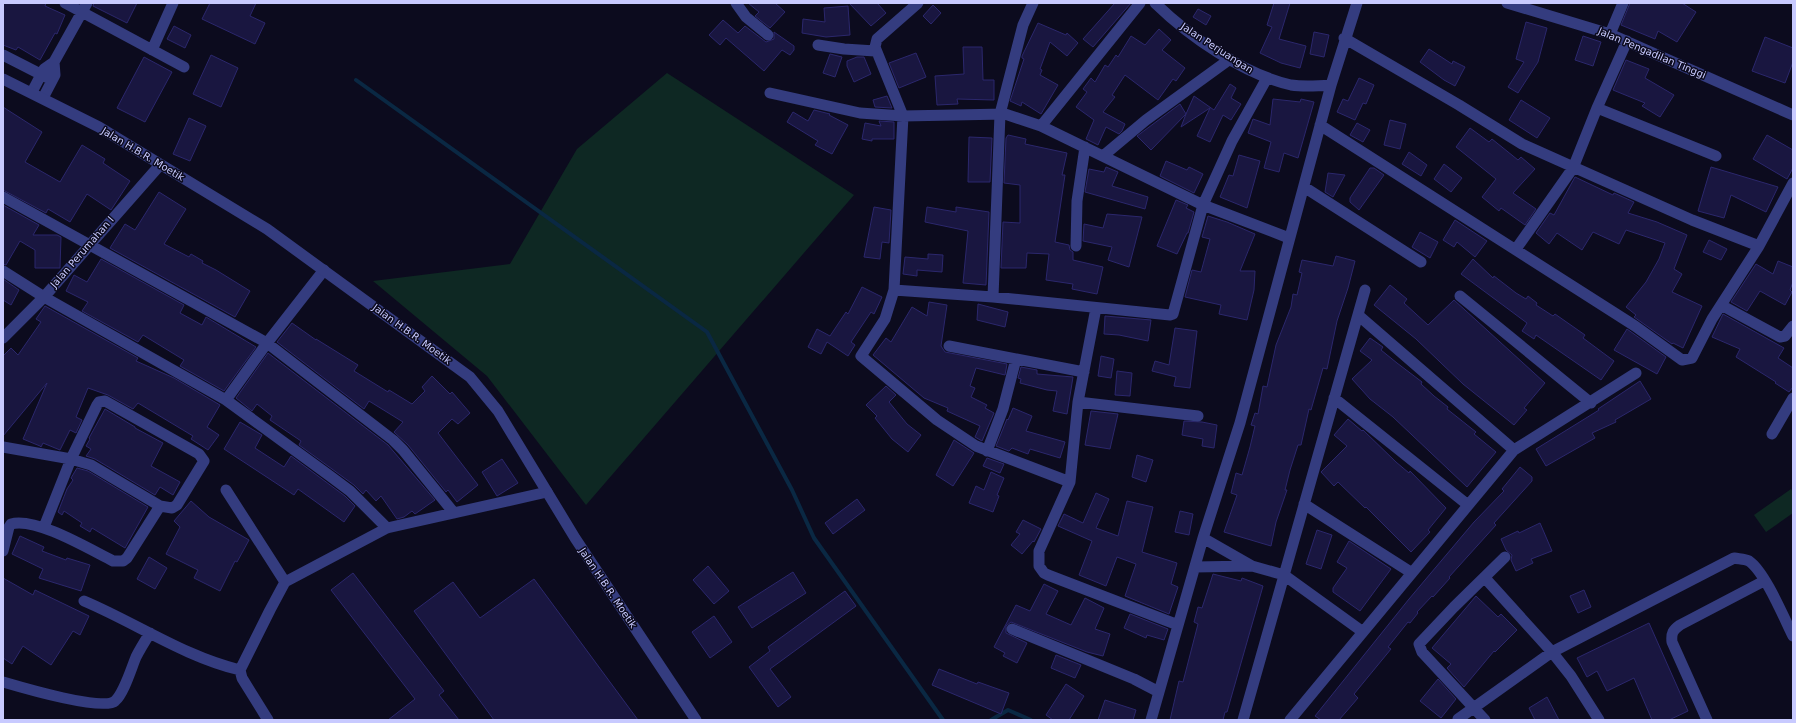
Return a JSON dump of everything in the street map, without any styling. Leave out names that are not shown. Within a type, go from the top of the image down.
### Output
[{"type":"street","points":[[65,3],[85,8],[152,50],[184,67]]},
{"type":"street","points":[[152,50],[173,3]]},
{"type":"street","points":[[736,3],[746,16],[768,35]]},
{"type":"street","points":[[918,3],[877,39],[875,51],[903,116],[894,290],[885,319],[861,353],[861,357],[937,420],[987,451],[1070,482]]},
{"type":"street","points":[[993,297],[1000,114],[1023,26],[1033,3]]},
{"type":"street","points":[[1042,126],[1140,3]]},
{"type":"street","name":"Jalan Perjuangan","points":[[1156,3],[1206,43],[1244,68],[1266,78],[1292,85],[1331,85]]},
{"type":"street","points":[[1151,720],[1203,538],[1240,423],[1331,85],[1344,38],[1356,3]]},
{"type":"street","name":"Jalan Pengadilan Tinggi","points":[[1507,3],[1524,5],[1610,34],[1793,115]]},
{"type":"street","points":[[1610,34],[1623,3]]},
{"type":"street","points":[[32,92],[44,69],[54,62],[85,8]]},
{"type":"street","points":[[1344,38],[1460,105],[1522,144],[1692,220],[1758,246]]},
{"type":"street","points":[[1516,249],[1573,168],[1597,108],[1627,41]]},
{"type":"street","points":[[818,45],[844,49],[875,51]]},
{"type":"street","points":[[3,55],[52,80]]},
{"type":"street","points":[[1103,156],[1146,120],[1230,59]]},
{"type":"street","points":[[43,98],[55,76],[54,62]]},
{"type":"street","points":[[894,290],[993,297],[1170,315],[1173,314],[1203,205],[1232,141],[1266,78]]},
{"type":"street","name":"Jalan H.B.R. Moetik","points":[[3,79],[32,92],[99,127],[267,229],[470,377],[498,411],[575,538],[696,720]]},
{"type":"street","points":[[770,93],[860,113],[903,116],[1000,114],[1042,126],[1203,205],[1289,238]]},
{"type":"street","points":[[1597,108],[1716,156]]},
{"type":"street","points":[[1320,125],[1635,326],[1682,360],[1692,358],[1721,305],[1758,246],[1793,183]]},
{"type":"street","points":[[1076,246],[1077,201],[1085,147]]},
{"type":"street","name":"Jalan Perumahan I","points":[[3,338],[44,297],[88,245],[160,165]]},
{"type":"street","points":[[1304,187],[1421,262]]},
{"type":"street","points":[[3,197],[267,343],[393,440],[403,450],[454,514]]},
{"type":"street","points":[[226,400],[267,343],[324,270]]},
{"type":"street","points":[[3,271],[44,297],[226,400],[350,491],[387,528]]},
{"type":"street","points":[[1243,720],[1365,290]]},
{"type":"street","points":[[1460,296],[1591,403]]},
{"type":"street","points":[[1721,305],[1780,337],[1785,336],[1793,326]]},
{"type":"street","points":[[1096,308],[1078,402],[1070,482],[1039,551],[1038,558],[1041,569],[1048,575],[1178,625]]},
{"type":"street","points":[[1358,315],[1514,450]]},
{"type":"street","points":[[949,346],[1084,372]]},
{"type":"street","points":[[987,451],[1003,409],[1016,359]]},
{"type":"street","points":[[1290,720],[1514,450],[1591,403],[1636,373]]},
{"type":"street","points":[[1334,398],[1468,505]]},
{"type":"street","points":[[1772,434],[1793,398]]},
{"type":"street","points":[[3,447],[71,459],[92,465],[160,506],[172,508],[177,505],[203,464],[203,458],[199,454],[108,402],[102,401],[97,405],[71,459],[44,527]]},
{"type":"street","points":[[1078,402],[1198,416]]},
{"type":"street","points":[[226,490],[285,582]]},
{"type":"street","points":[[268,720],[242,678],[240,670],[285,582],[387,528],[547,492]]},
{"type":"street","points":[[1304,504],[1412,573]]},
{"type":"street","points":[[3,550],[8,529],[11,524],[44,527],[120,563],[127,558],[160,506]]},
{"type":"street","points":[[1203,538],[1252,566],[1284,575],[1363,632]]},
{"type":"street","points":[[1485,720],[1422,652],[1419,644],[1505,557]]},
{"type":"street","points":[[1458,720],[1552,652],[1734,558],[1748,561],[1764,581],[1793,636]]},
{"type":"street","points":[[1195,567],[1252,566]]},
{"type":"street","points":[[1485,578],[1552,652],[1571,676],[1599,720]]},
{"type":"street","points":[[1707,720],[1672,642],[1671,635],[1674,629],[1680,625],[1764,581]]},
{"type":"street","points":[[84,601],[120,616],[150,633],[214,662],[240,670]]},
{"type":"street","points":[[1012,629],[1134,679],[1159,692]]},
{"type":"street","points":[[3,682],[37,692],[99,705],[110,705],[117,700],[137,656],[150,633]]},
{"type":"green space","points":[[667,73],[854,195],[586,505],[487,376],[373,281],[510,264],[577,149]]},
{"type":"green space","points":[[1791,489],[1793,492],[1793,513],[1766,532],[1754,515]]},
{"type":"building","points":[[3,3],[46,3],[45,6],[65,15],[57,34],[55,33],[40,60],[18,47],[16,50],[3,45]]},
{"type":"building","points":[[94,3],[137,3],[127,23],[93,6]]},
{"type":"building","points":[[210,3],[256,3],[250,16],[265,23],[255,44],[202,19]]},
{"type":"building","points":[[748,3],[775,3],[785,12],[770,28],[755,16],[759,12]]},
{"type":"building","points":[[849,3],[877,3],[886,13],[871,26]]},
{"type":"building","points":[[1115,3],[1131,3],[1093,47],[1083,39]]},
{"type":"building","points":[[1274,3],[1290,3],[1279,39],[1306,46],[1300,68],[1281,63],[1260,53],[1272,27],[1267,25]]},
{"type":"building","points":[[1630,3],[1682,3],[1696,12],[1677,42],[1658,31],[1655,39],[1621,25]]},
{"type":"building","points":[[933,5],[941,13],[931,24],[923,16]]},
{"type":"building","points":[[848,6],[850,35],[826,37],[802,33],[803,19],[825,22],[824,8]]},
{"type":"building","points":[[1198,9],[1211,16],[1206,25],[1193,17]]},
{"type":"building","points":[[723,20],[738,33],[745,26],[766,42],[774,39],[774,32],[794,46],[794,50],[790,55],[782,50],[764,71],[726,38],[720,45],[709,35]]},
{"type":"building","points":[[1526,22],[1547,28],[1538,62],[1518,93],[1508,87],[1524,62],[1516,59]]},
{"type":"building","points":[[1038,23],[1066,35],[1067,33],[1078,43],[1067,56],[1050,42],[1040,69],[1042,70],[1040,75],[1058,85],[1041,114],[1022,102],[1021,106],[1010,101],[1024,59],[1022,56]]},
{"type":"building","points":[[174,26],[191,35],[185,48],[167,39]]},
{"type":"building","points":[[1159,29],[1171,40],[1162,50],[1185,68],[1176,81],[1173,79],[1158,100],[1125,75],[1112,95],[1115,97],[1103,112],[1125,124],[1122,131],[1119,134],[1106,127],[1098,145],[1086,139],[1094,120],[1076,107],[1087,92],[1083,89],[1091,78],[1095,82],[1105,65],[1108,67],[1116,55],[1118,57],[1131,36],[1145,45]]},
{"type":"building","points":[[1314,32],[1329,35],[1324,57],[1310,54]]},
{"type":"building","points":[[1583,36],[1601,42],[1593,66],[1575,60]]},
{"type":"building","points":[[1765,37],[1793,48],[1793,62],[1785,83],[1752,71]]},
{"type":"building","points":[[963,47],[982,47],[983,80],[994,80],[994,100],[957,99],[958,104],[937,105],[935,76],[964,74]]},
{"type":"building","points":[[1429,49],[1452,64],[1453,61],[1465,67],[1455,86],[1444,80],[1420,62]]},
{"type":"building","points":[[916,53],[926,77],[899,88],[889,63]]},
{"type":"building","points":[[830,54],[842,57],[835,77],[823,73]]},
{"type":"building","points":[[211,55],[238,68],[221,107],[193,94]]},
{"type":"building","points":[[144,57],[172,72],[145,122],[117,108]]},
{"type":"building","points":[[857,57],[864,57],[871,74],[854,82],[847,66],[847,61]]},
{"type":"building","points":[[1626,60],[1649,69],[1645,78],[1674,95],[1660,117],[1642,106],[1645,103],[1613,90]]},
{"type":"building","points":[[1359,78],[1374,85],[1366,104],[1363,103],[1355,120],[1337,112],[1343,99],[1348,101]]},
{"type":"building","points":[[1230,84],[1236,88],[1231,98],[1241,104],[1231,120],[1223,115],[1210,142],[1197,136],[1210,108],[1181,127],[1194,96],[1214,110]]},
{"type":"building","points":[[887,96],[892,108],[875,107],[873,100]]},
{"type":"building","points":[[1273,99],[1300,102],[1301,99],[1314,102],[1298,158],[1284,153],[1279,172],[1264,168],[1271,142],[1248,133],[1253,119],[1270,125]]},
{"type":"building","points":[[1521,100],[1550,118],[1537,138],[1509,120]]},
{"type":"building","points":[[1180,104],[1186,114],[1151,150],[1137,136]]},
{"type":"building","points":[[3,107],[42,132],[25,162],[60,182],[82,145],[105,159],[103,163],[130,181],[111,210],[87,194],[70,222],[48,209],[46,213],[3,190]]},
{"type":"building","points":[[814,110],[830,114],[829,115],[848,125],[832,154],[815,145],[818,141],[787,122],[793,112],[808,121]]},
{"type":"building","points":[[189,118],[206,126],[190,161],[173,154]]},
{"type":"building","points":[[1390,120],[1406,124],[1400,149],[1384,145]]},
{"type":"building","points":[[879,121],[894,122],[894,139],[872,139],[872,141],[862,139],[865,123],[881,126]]},
{"type":"building","points":[[1357,123],[1370,130],[1363,142],[1350,135]]},
{"type":"building","points":[[1470,128],[1489,142],[1492,139],[1518,160],[1521,157],[1535,169],[1513,193],[1536,209],[1525,225],[1501,208],[1499,211],[1482,197],[1496,179],[1456,147]]},
{"type":"building","points":[[1008,135],[1026,139],[1025,144],[1067,153],[1062,175],[1065,175],[1055,242],[1069,245],[1070,250],[1073,252],[1073,260],[1103,267],[1097,294],[1072,289],[1073,284],[1046,280],[1049,254],[1027,253],[1026,268],[1001,268],[1003,222],[1020,223],[1020,185],[1004,183],[1006,138]]},
{"type":"building","points":[[1767,135],[1793,150],[1793,168],[1787,179],[1753,159]]},
{"type":"building","points":[[969,137],[992,138],[990,182],[968,182]]},
{"type":"building","points":[[1409,152],[1427,165],[1421,176],[1402,164]]},
{"type":"building","points":[[1239,155],[1260,161],[1247,208],[1220,197],[1229,175],[1233,176]]},
{"type":"building","points":[[1166,161],[1187,170],[1189,167],[1203,174],[1194,193],[1160,176]]},
{"type":"building","points":[[1444,164],[1462,178],[1451,192],[1434,179]]},
{"type":"building","points":[[1106,167],[1118,172],[1112,186],[1148,197],[1145,209],[1085,192],[1089,169],[1104,172]]},
{"type":"building","points":[[1711,167],[1778,187],[1766,212],[1731,195],[1724,218],[1698,211]]},
{"type":"building","points":[[1370,168],[1374,168],[1384,175],[1359,210],[1350,202],[1350,198]]},
{"type":"building","points":[[1328,173],[1345,175],[1333,197],[1325,192]]},
{"type":"building","points":[[1575,177],[1613,195],[1614,193],[1634,202],[1628,213],[1657,222],[1687,235],[1674,269],[1682,274],[1672,292],[1702,306],[1683,348],[1673,343],[1672,344],[1634,317],[1636,315],[1626,307],[1646,282],[1659,259],[1665,243],[1626,230],[1619,244],[1593,232],[1582,250],[1557,233],[1549,244],[1536,233],[1550,213],[1554,215]]},
{"type":"building","points":[[159,192],[186,209],[164,244],[189,257],[191,254],[203,261],[202,263],[250,291],[235,317],[110,248],[125,224],[135,230]]},
{"type":"building","points":[[1176,200],[1188,205],[1186,208],[1194,212],[1188,233],[1177,254],[1157,246]]},
{"type":"building","points":[[3,205],[39,225],[33,235],[57,235],[61,237],[60,268],[35,268],[35,250],[20,241],[6,265],[3,264]]},
{"type":"building","points":[[874,207],[891,210],[889,243],[882,242],[880,259],[864,257]]},
{"type":"building","points":[[927,207],[956,212],[956,207],[989,212],[986,285],[963,283],[968,231],[925,222]]},
{"type":"building","points":[[1107,214],[1142,217],[1129,267],[1108,260],[1112,247],[1083,241],[1084,224],[1103,228]]},
{"type":"building","points":[[1208,216],[1255,234],[1240,271],[1255,271],[1254,290],[1247,320],[1219,314],[1221,305],[1185,297],[1192,270],[1201,272],[1210,239],[1202,237]]},
{"type":"building","points":[[1455,220],[1487,241],[1475,257],[1457,242],[1454,247],[1443,240]]},
{"type":"building","points":[[1420,232],[1438,242],[1430,258],[1412,247]]},
{"type":"building","points":[[1709,240],[1727,249],[1721,260],[1703,252]]},
{"type":"building","points":[[928,254],[943,255],[942,272],[917,270],[917,276],[903,274],[905,257],[928,259]]},
{"type":"building","points":[[1336,256],[1355,261],[1337,321],[1327,369],[1323,368],[1311,410],[1309,409],[1301,445],[1298,445],[1290,470],[1285,490],[1287,490],[1276,522],[1271,546],[1224,532],[1237,495],[1231,493],[1236,473],[1242,475],[1255,426],[1251,425],[1255,413],[1258,414],[1263,386],[1267,387],[1276,345],[1291,307],[1293,294],[1297,295],[1302,273],[1299,272],[1302,260],[1333,266]]},
{"type":"building","points":[[101,259],[184,305],[180,313],[202,325],[206,317],[256,347],[224,391],[180,366],[184,360],[143,335],[138,342],[82,311],[88,302],[66,291],[74,275],[87,282]]},
{"type":"building","points":[[1473,259],[1493,278],[1494,276],[1526,299],[1528,296],[1537,303],[1536,305],[1553,316],[1555,314],[1585,335],[1583,338],[1614,361],[1601,380],[1536,335],[1534,339],[1522,331],[1527,323],[1461,274]]},
{"type":"building","points":[[1778,261],[1793,267],[1793,282],[1790,290],[1792,292],[1785,305],[1760,291],[1747,311],[1731,302],[1756,264],[1773,274]]},
{"type":"building","points":[[3,279],[19,290],[11,305],[3,300]]},
{"type":"building","points":[[1390,285],[1407,299],[1404,303],[1428,325],[1454,300],[1545,383],[1524,408],[1527,410],[1514,425],[1463,384],[1416,339],[1374,305]]},
{"type":"building","points":[[862,287],[882,297],[874,314],[871,312],[851,342],[855,345],[848,356],[827,342],[821,354],[808,347],[817,329],[830,336],[846,312],[848,314]]},
{"type":"building","points":[[929,302],[947,305],[941,346],[945,352],[1007,364],[1005,375],[976,368],[970,386],[975,388],[971,397],[987,405],[985,408],[994,413],[982,441],[975,437],[980,426],[947,411],[948,408],[924,398],[873,355],[886,338],[891,342],[912,307],[927,316]]},
{"type":"building","points":[[978,304],[1008,312],[1005,327],[977,320]]},
{"type":"building","points":[[45,306],[138,358],[136,361],[174,378],[220,405],[207,427],[219,435],[208,450],[191,439],[193,436],[138,403],[133,409],[108,395],[88,388],[76,417],[82,420],[76,433],[70,430],[60,450],[43,443],[41,447],[23,439],[47,383],[3,436],[3,356],[11,348],[18,355],[41,322],[36,319]]},
{"type":"building","points":[[1723,314],[1784,348],[1778,358],[1793,368],[1793,387],[1789,392],[1736,357],[1740,349],[1712,337]]},
{"type":"building","points":[[1105,316],[1151,320],[1148,341],[1119,335],[1104,334]]},
{"type":"building","points":[[292,323],[316,340],[358,365],[354,371],[388,392],[389,390],[412,404],[425,391],[422,387],[432,376],[450,394],[452,392],[470,413],[458,424],[452,419],[438,433],[478,485],[457,502],[448,490],[446,492],[408,445],[394,432],[403,422],[369,401],[364,409],[277,342]]},
{"type":"building","points":[[1175,328],[1197,331],[1190,388],[1174,386],[1176,377],[1152,371],[1155,361],[1169,365]]},
{"type":"building","points":[[1627,329],[1666,357],[1657,374],[1614,350]]},
{"type":"building","points":[[1370,338],[1383,347],[1381,350],[1422,382],[1421,384],[1448,407],[1447,409],[1476,432],[1474,434],[1496,452],[1467,487],[1393,417],[1370,399],[1352,379],[1372,360],[1360,351]]},
{"type":"building","points":[[268,353],[388,445],[435,500],[415,514],[412,511],[404,517],[397,519],[381,496],[376,501],[366,490],[363,494],[354,485],[299,445],[301,441],[270,420],[272,416],[257,404],[252,411],[236,398]]},
{"type":"building","points":[[1101,356],[1114,359],[1111,378],[1098,376]]},
{"type":"building","points":[[1021,367],[1037,370],[1037,374],[1073,377],[1067,414],[1053,411],[1057,391],[1020,383],[1021,379],[1018,378]]},
{"type":"building","points":[[1117,371],[1132,373],[1130,396],[1115,395]]},
{"type":"building","points":[[1640,381],[1651,399],[1615,420],[1616,422],[1592,433],[1595,438],[1546,466],[1536,449],[1599,410],[1598,409]]},
{"type":"building","points":[[886,386],[896,395],[889,402],[907,424],[921,435],[908,452],[892,439],[875,418],[877,416],[866,405]]},
{"type":"building","points":[[1013,408],[1032,416],[1026,431],[1065,442],[1060,458],[1030,449],[1028,454],[1012,448],[1009,451],[996,446]]},
{"type":"building","points":[[105,409],[135,428],[163,443],[151,466],[180,482],[173,495],[160,487],[155,495],[95,459],[86,456],[91,449],[86,446],[90,439],[89,438]]},
{"type":"building","points":[[1091,411],[1118,414],[1110,449],[1085,445]]},
{"type":"building","points":[[1348,419],[1362,431],[1363,430],[1409,473],[1410,471],[1446,508],[1428,530],[1430,532],[1411,552],[1366,507],[1365,508],[1338,482],[1334,486],[1321,472],[1347,446],[1334,435]]},
{"type":"building","points":[[1184,421],[1217,425],[1214,448],[1202,446],[1203,439],[1182,435]]},
{"type":"building","points":[[240,422],[262,435],[255,448],[284,467],[291,456],[345,496],[355,506],[344,522],[298,489],[294,495],[224,449]]},
{"type":"building","points":[[954,440],[974,453],[953,486],[936,475]]},
{"type":"building","points":[[1137,455],[1153,460],[1146,482],[1132,477]]},
{"type":"building","points":[[987,458],[1004,464],[1000,473],[983,466]]},
{"type":"building","points":[[502,459],[518,483],[497,496],[482,472]]},
{"type":"building","points":[[1520,467],[1532,477],[1532,481],[1494,523],[1496,525],[1449,577],[1450,578],[1417,612],[1418,613],[1410,623],[1408,622],[1388,647],[1391,649],[1354,694],[1358,698],[1339,720],[1321,720],[1315,716],[1409,599],[1474,522],[1504,491],[1502,489]]},
{"type":"building","points":[[77,468],[88,471],[148,507],[125,548],[92,528],[90,532],[80,526],[82,523],[64,511],[62,515],[58,512],[67,489],[73,480],[71,478]]},
{"type":"building","points":[[991,472],[1004,478],[997,495],[999,496],[993,512],[969,503],[976,486],[984,490]]},
{"type":"building","points":[[1096,493],[1109,499],[1096,528],[1118,536],[1127,501],[1153,507],[1142,552],[1177,563],[1171,584],[1178,587],[1169,614],[1125,596],[1136,564],[1117,557],[1106,586],[1079,575],[1092,541],[1058,526],[1064,514],[1083,523]]},
{"type":"building","points":[[857,499],[865,510],[833,534],[825,523]]},
{"type":"building","points":[[191,501],[209,517],[249,540],[237,562],[235,561],[220,591],[194,578],[198,570],[166,554],[180,527],[174,521]]},
{"type":"building","points":[[1180,511],[1193,514],[1189,535],[1175,532]]},
{"type":"building","points":[[1023,520],[1041,529],[1034,542],[1033,541],[1022,554],[1011,545],[1020,534],[1016,532]]},
{"type":"building","points":[[1540,523],[1552,551],[1531,559],[1533,563],[1516,571],[1511,560],[1512,555],[1506,550],[1501,539],[1518,531],[1519,533]]},
{"type":"building","points":[[1317,530],[1332,535],[1321,569],[1306,564]]},
{"type":"building","points":[[20,536],[44,547],[42,551],[66,560],[67,558],[90,565],[81,591],[39,578],[43,569],[12,554]]},
{"type":"building","points":[[1349,541],[1391,569],[1360,611],[1333,592],[1333,588],[1347,568],[1337,562]]},
{"type":"building","points":[[149,557],[167,568],[155,589],[137,579]]},
{"type":"building","points":[[708,566],[729,591],[714,604],[693,580]]},
{"type":"building","points":[[793,572],[806,593],[752,628],[738,607]]},
{"type":"building","points":[[353,573],[444,691],[439,695],[459,720],[388,720],[415,699],[331,590]]},
{"type":"building","points":[[1213,574],[1241,581],[1242,578],[1263,586],[1227,712],[1225,712],[1223,720],[1170,720],[1179,681],[1183,682],[1198,624],[1194,622],[1198,607],[1202,608]]},
{"type":"building","points":[[3,578],[33,595],[35,590],[89,616],[80,635],[73,631],[51,665],[23,646],[12,664],[3,658]]},
{"type":"building","points":[[534,579],[638,720],[494,720],[414,611],[453,582],[480,618]]},
{"type":"building","points":[[1044,584],[1058,591],[1046,614],[1071,625],[1085,598],[1104,608],[1095,629],[1110,634],[1103,656],[1087,652],[1011,622],[1006,626],[1006,633],[1027,643],[1017,663],[1003,656],[1005,653],[994,647],[1016,605],[1030,611]]},
{"type":"building","points":[[1584,590],[1591,607],[1578,613],[1570,596]]},
{"type":"building","points":[[845,591],[856,606],[770,669],[791,697],[778,707],[749,667],[770,651],[768,647]]},
{"type":"building","points":[[1476,596],[1498,617],[1501,614],[1517,630],[1495,652],[1494,651],[1464,687],[1447,668],[1451,664],[1432,648]]},
{"type":"building","points":[[1130,614],[1168,629],[1164,640],[1147,635],[1146,638],[1124,628]]},
{"type":"building","points":[[714,616],[732,642],[710,658],[692,632]]},
{"type":"building","points":[[1649,623],[1688,711],[1669,720],[1652,720],[1634,678],[1607,691],[1597,671],[1587,677],[1577,658]]},
{"type":"building","points":[[1056,655],[1081,665],[1075,678],[1051,668]]},
{"type":"building","points":[[939,669],[977,684],[978,682],[1009,693],[1001,714],[932,685]]},
{"type":"building","points":[[1438,679],[1456,699],[1441,718],[1420,701]]},
{"type":"building","points":[[1066,684],[1084,696],[1069,720],[1053,720],[1046,715]]},
{"type":"building","points":[[1547,697],[1559,720],[1535,720],[1529,708]]},
{"type":"building","points":[[1105,700],[1136,710],[1133,720],[1098,720]]},
{"type":"waterway","points":[[356,80],[707,332],[792,490],[814,538],[943,720]]},
{"type":"waterway","points":[[991,720],[1008,710],[1031,720]]}]
